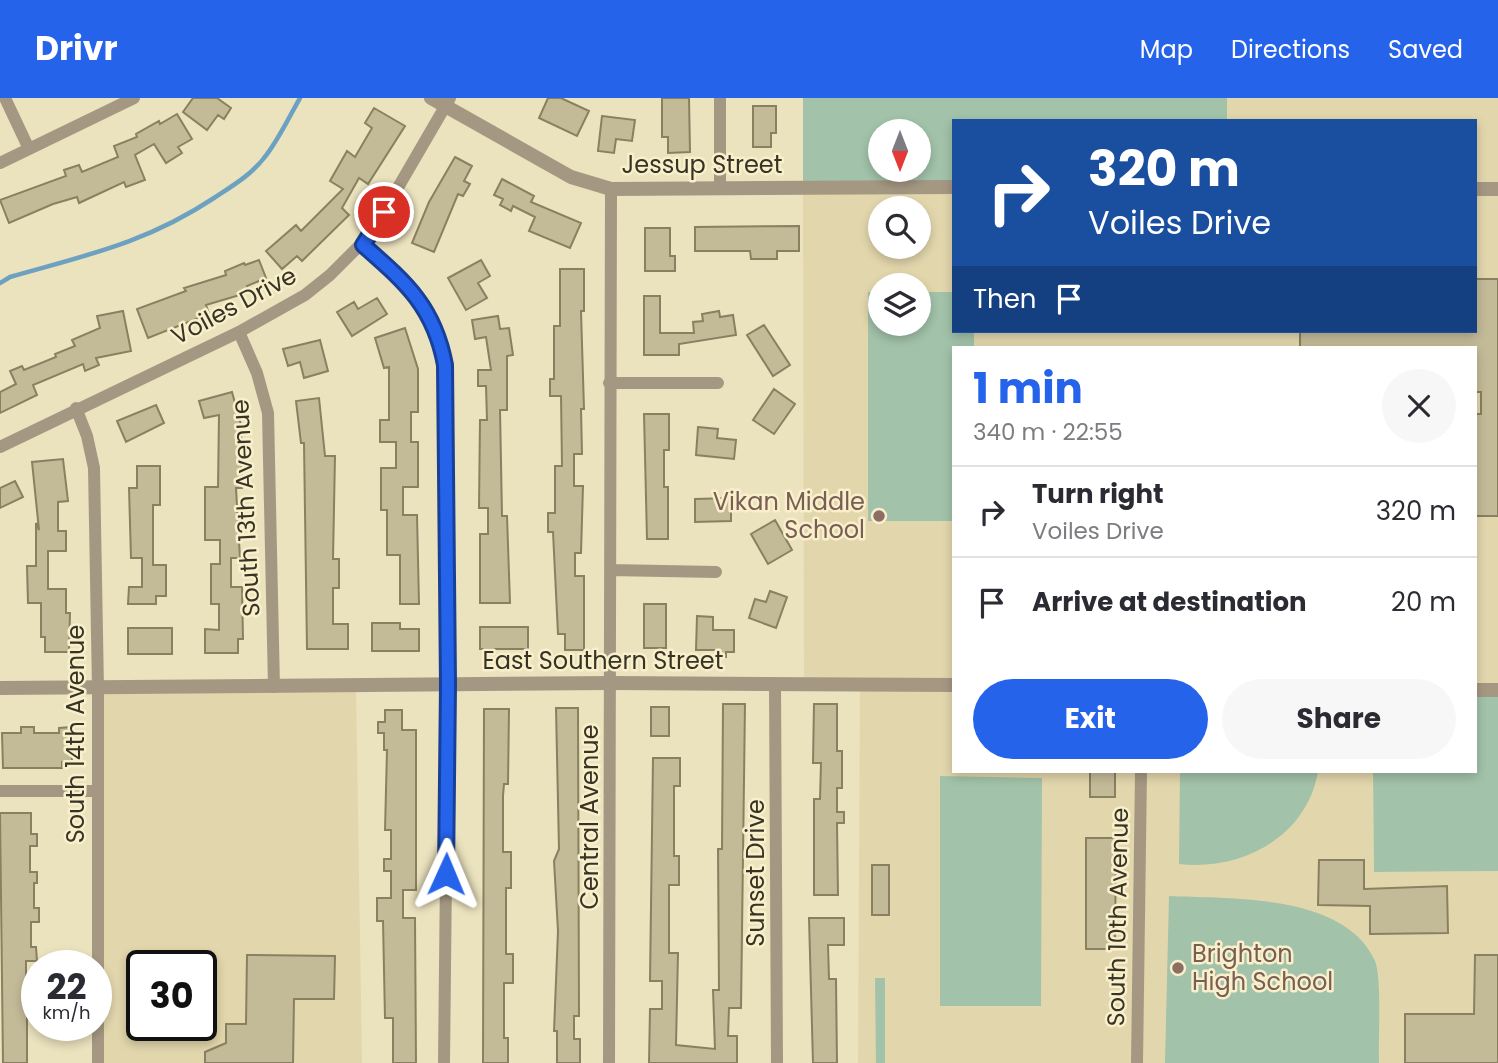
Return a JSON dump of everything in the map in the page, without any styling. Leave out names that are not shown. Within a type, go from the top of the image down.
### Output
[{"type":"street","points":[[5,98],[29,149]]},
{"type":"street","points":[[0,163],[134,98]]},
{"type":"street","name":"Jessup Street","points":[[431,98],[448,102],[571,177],[611,189],[952,187]]},
{"type":"street","points":[[720,98],[720,188]]},
{"type":"street","name":"Voiles Drive","points":[[0,447],[76,408],[239,332],[305,295],[363,245],[448,102]]},
{"type":"street","name":"Central Avenue","points":[[609,1063],[612,683],[609,383],[611,189]]},
{"type":"street","points":[[1477,189],[1498,189]]},
{"type":"street","points":[[363,245],[418,296],[436,328],[441,346],[446,423],[448,685],[444,1063]]},
{"type":"street","name":"South 13th Avenue","points":[[239,332],[257,373],[268,413],[274,687]]},
{"type":"street","points":[[609,383],[718,383]]},
{"type":"street","name":"South 14th Avenue","points":[[76,408],[88,436],[94,468],[98,688],[98,1063]]},
{"type":"street","points":[[610,570],[716,572]]},
{"type":"street","name":"East Southern Street","points":[[0,688],[612,683],[952,685]]},
{"type":"street","name":"Sunset Drive","points":[[775,683],[777,1063]]},
{"type":"street","points":[[1477,690],[1498,690]]},
{"type":"street","name":"South 10th Avenue","points":[[1137,1063],[1141,773]]},
{"type":"street","points":[[0,791],[98,791]]},
{"type":"shaded area","name":"Brighton High School","points":[[1227,98],[1498,98],[1498,690],[1477,690],[1477,346],[952,346],[952,773],[1373,773],[1374,872],[1498,871],[1498,1063],[858,1063],[860,684],[804,683],[803,187],[952,187],[952,333],[1477,333],[1477,119],[1227,119]]},
{"type":"shaded area","points":[[356,686],[362,1063],[98,1063],[98,1041],[112,1041],[112,950],[98,950],[98,688]]},
{"type":"green space","points":[[803,98],[1227,98],[1227,119],[952,119],[952,187],[803,187]]},
{"type":"green space","points":[[931,292],[952,292],[952,333],[974,333],[974,346],[952,346],[952,521],[868,521],[868,336],[931,336]]},
{"type":"green space","points":[[1477,690],[1498,690],[1498,871],[1374,872],[1373,773],[1477,773]]},
{"type":"green space","points":[[1180,773],[1318,773],[1311,795],[1300,815],[1285,832],[1267,845],[1225,862],[1179,864]]},
{"type":"green space","points":[[940,776],[1042,778],[1041,1006],[940,1006]]},
{"type":"green space","points":[[1169,896],[1284,904],[1313,911],[1339,923],[1360,939],[1375,961],[1377,969],[1379,1063],[1165,1063]]},
{"type":"green space","points":[[875,978],[885,978],[885,1063],[876,1063]]},
{"type":"building","points":[[193,98],[217,98],[231,108],[224,119],[218,115],[207,130],[183,112]]},
{"type":"building","points":[[548,98],[561,98],[589,111],[577,136],[539,118]]},
{"type":"building","points":[[662,98],[689,98],[690,152],[668,153],[668,137],[662,137]]},
{"type":"building","points":[[753,106],[776,106],[776,133],[771,133],[771,147],[753,147]]},
{"type":"building","points":[[374,108],[405,126],[368,184],[359,178],[342,208],[349,215],[302,261],[297,256],[282,269],[266,251],[296,225],[301,231],[343,189],[330,181],[347,151],[355,157],[372,128],[365,123]]},
{"type":"building","points":[[177,114],[192,139],[178,147],[182,153],[166,163],[154,144],[135,155],[145,180],[126,187],[124,182],[79,203],[77,197],[53,204],[9,223],[0,200],[66,176],[64,170],[79,165],[82,172],[118,157],[114,146],[137,137],[136,134]]},
{"type":"building","points":[[602,116],[635,120],[632,141],[616,139],[614,153],[598,151]]},
{"type":"building","points":[[455,157],[472,166],[464,181],[470,184],[463,196],[458,194],[434,252],[412,243],[429,202]]},
{"type":"building","points":[[502,179],[534,196],[531,202],[581,223],[570,248],[529,231],[535,217],[513,206],[511,211],[500,205],[503,199],[494,195]]},
{"type":"building","points":[[799,226],[799,251],[777,251],[777,259],[751,259],[750,251],[695,251],[695,227]]},
{"type":"building","points":[[645,228],[670,228],[670,256],[675,256],[675,271],[645,271]]},
{"type":"building","points":[[259,260],[266,278],[247,286],[250,292],[206,305],[209,314],[148,338],[137,309],[186,291],[184,288],[226,275],[225,271],[244,263],[245,265]]},
{"type":"building","points":[[481,260],[490,276],[478,283],[487,298],[466,310],[448,278]]},
{"type":"building","points":[[560,269],[584,269],[584,311],[581,311],[584,409],[581,409],[582,454],[574,454],[574,486],[583,486],[581,553],[575,553],[575,576],[584,576],[584,650],[565,650],[565,634],[558,634],[553,532],[548,532],[548,513],[555,513],[555,466],[562,466],[561,396],[550,396],[550,379],[554,379],[554,326],[560,326]]},
{"type":"building","points":[[1477,279],[1498,279],[1498,516],[1477,516],[1477,414],[1481,414],[1481,392],[1477,392],[1477,346],[1300,346],[1300,333],[1477,333]]},
{"type":"building","points":[[644,296],[660,296],[660,333],[694,333],[693,322],[703,321],[702,314],[719,311],[720,317],[733,315],[736,335],[679,344],[679,355],[644,355]]},
{"type":"building","points":[[377,298],[387,314],[352,336],[337,312],[354,302],[358,309]]},
{"type":"building","points":[[123,311],[131,351],[96,358],[99,365],[85,371],[83,364],[33,385],[37,395],[0,413],[0,392],[16,384],[10,371],[22,366],[24,370],[56,357],[55,354],[75,346],[72,340],[100,328],[97,316]]},
{"type":"building","points":[[498,316],[500,329],[509,328],[513,355],[507,356],[507,410],[500,410],[502,516],[507,516],[510,603],[480,603],[480,534],[488,534],[488,508],[479,508],[480,420],[487,420],[486,386],[478,386],[478,370],[491,370],[486,337],[475,339],[472,320]]},
{"type":"building","points":[[764,325],[790,365],[773,376],[747,335]]},
{"type":"building","points":[[405,328],[418,369],[418,412],[411,412],[411,442],[418,442],[418,487],[403,487],[403,515],[417,515],[419,604],[400,604],[400,555],[387,555],[387,510],[381,510],[381,468],[396,468],[396,442],[380,442],[380,420],[389,420],[389,367],[384,368],[375,338]]},
{"type":"building","points":[[320,340],[328,371],[304,378],[300,362],[288,366],[283,349]]},
{"type":"building","points":[[774,389],[795,404],[774,434],[753,420]]},
{"type":"building","points":[[232,392],[241,425],[242,488],[236,488],[240,558],[231,558],[231,587],[242,587],[243,639],[238,639],[238,653],[205,653],[205,629],[219,630],[219,604],[211,604],[211,564],[220,564],[220,540],[205,540],[205,487],[218,487],[219,415],[204,418],[199,401]]},
{"type":"building","points":[[319,398],[325,456],[335,456],[333,559],[339,559],[339,588],[333,588],[333,624],[348,624],[348,649],[307,649],[304,443],[301,443],[296,401]]},
{"type":"building","points":[[156,405],[164,423],[126,442],[117,421]]},
{"type":"building","points":[[644,414],[669,414],[669,450],[664,450],[664,487],[668,487],[668,539],[647,539]]},
{"type":"building","points":[[698,427],[718,429],[717,438],[736,440],[734,459],[696,455]]},
{"type":"building","points":[[63,459],[68,501],[58,502],[58,531],[66,531],[66,551],[48,551],[48,589],[66,589],[66,613],[70,613],[69,652],[45,652],[45,637],[41,637],[41,603],[28,603],[27,566],[36,566],[36,523],[39,530],[32,462]]},
{"type":"building","points":[[137,466],[160,466],[160,505],[153,505],[153,565],[166,565],[166,596],[156,596],[156,604],[128,604],[129,587],[142,587],[142,558],[131,558],[129,488],[137,488]]},
{"type":"building","points":[[15,481],[23,497],[0,508],[0,488]]},
{"type":"building","points":[[731,498],[731,521],[695,522],[695,499]]},
{"type":"building","points":[[775,520],[792,550],[768,564],[751,534]]},
{"type":"building","points":[[770,591],[787,597],[776,628],[749,618],[755,599],[766,602]]},
{"type":"building","points":[[644,604],[666,604],[666,648],[644,648]]},
{"type":"building","points":[[697,616],[713,617],[713,630],[734,630],[734,652],[726,652],[726,657],[716,657],[716,650],[696,650]]},
{"type":"building","points":[[372,623],[400,623],[400,629],[419,629],[419,651],[372,651]]},
{"type":"building","points":[[480,627],[528,627],[528,649],[480,649]]},
{"type":"building","points":[[128,628],[172,628],[172,654],[128,654]]},
{"type":"building","points":[[723,704],[745,704],[741,1008],[729,1008],[728,1036],[737,1036],[737,1063],[649,1063],[650,1009],[662,1009],[662,981],[650,981],[653,758],[680,758],[680,786],[674,786],[674,856],[679,856],[679,885],[669,885],[669,953],[678,953],[676,1045],[715,1049],[713,990],[719,990],[718,849],[722,849]]},
{"type":"building","points":[[814,704],[837,704],[837,751],[842,751],[842,788],[837,788],[837,812],[844,812],[844,823],[837,823],[838,895],[814,895],[814,799],[820,799],[821,763],[813,763]]},
{"type":"building","points":[[651,707],[669,707],[669,736],[651,736]]},
{"type":"building","points":[[556,708],[578,708],[579,1016],[574,1016],[574,1039],[580,1039],[580,1063],[557,1063],[557,1031],[554,1031],[558,931],[554,861],[559,849]]},
{"type":"building","points":[[484,709],[509,709],[508,784],[504,784],[503,796],[503,852],[511,852],[511,888],[506,888],[506,954],[513,954],[513,983],[504,983],[504,1038],[508,1038],[508,1063],[483,1063]]},
{"type":"building","points":[[385,710],[402,710],[402,730],[416,730],[416,890],[403,890],[403,918],[415,918],[416,1063],[393,1063],[393,1018],[385,1018],[383,921],[377,921],[377,898],[391,898],[391,871],[384,871],[384,859],[391,859],[391,830],[385,830],[387,750],[384,750],[384,733],[378,733],[378,722],[385,722]]},
{"type":"building","points":[[21,727],[34,727],[34,733],[59,733],[59,728],[71,727],[72,762],[62,762],[62,768],[3,768],[2,733],[21,733]]},
{"type":"building","points":[[1090,773],[1115,773],[1115,797],[1090,797]]},
{"type":"building","points":[[0,813],[31,813],[31,834],[37,834],[37,846],[30,846],[30,872],[37,872],[34,908],[39,908],[39,922],[31,922],[31,947],[36,947],[36,950],[21,950],[21,1041],[27,1041],[27,1063],[3,1063]]},
{"type":"building","points":[[1086,838],[1116,838],[1115,949],[1086,949]]},
{"type":"building","points":[[1319,860],[1364,860],[1364,889],[1447,886],[1448,933],[1370,934],[1370,906],[1318,905]]},
{"type":"building","points":[[872,865],[889,865],[889,915],[872,915]]},
{"type":"building","points":[[809,918],[844,918],[844,945],[828,945],[829,979],[836,979],[837,1063],[813,1063]]},
{"type":"building","points":[[247,955],[335,956],[334,999],[294,999],[293,1063],[205,1063],[205,1052],[226,1043],[226,1024],[246,1024]]},
{"type":"building","points":[[1475,955],[1498,955],[1498,1063],[1405,1063],[1405,1014],[1474,1014]]},
{"type":"waterway","points":[[0,283],[10,277],[140,237],[214,198],[259,164],[274,144],[300,98]]},
{"type":"place","name":"Vikan Middle School","points":[[879,516]]},
{"type":"place","name":"Brighton High School","points":[[1178,968]]},
{"type":"route","points":[[384,212],[363,245],[418,296],[436,328],[445,365],[448,685],[446,874]]}]
